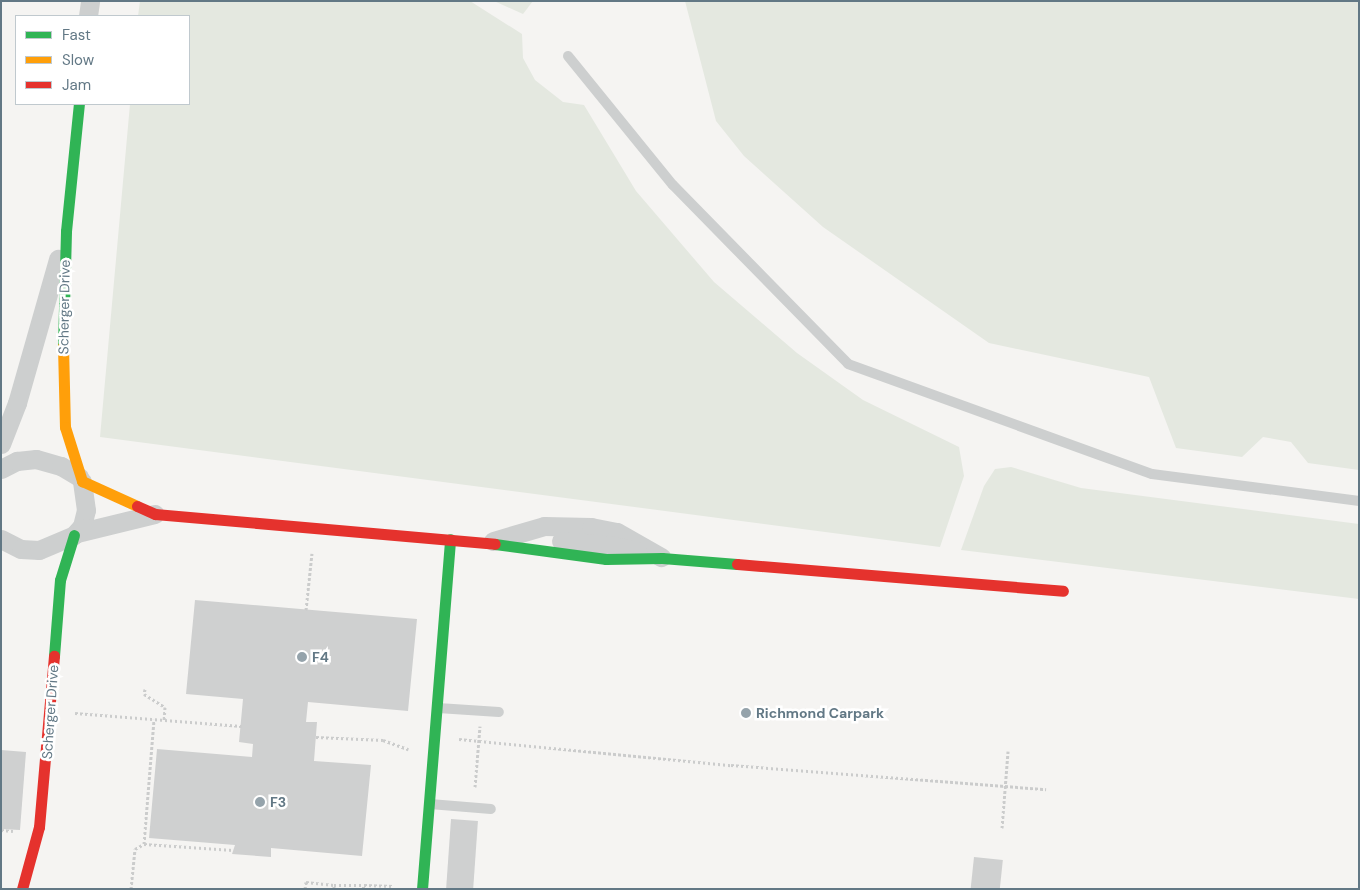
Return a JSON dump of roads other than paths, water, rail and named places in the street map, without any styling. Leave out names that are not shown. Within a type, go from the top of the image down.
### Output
[{"type":"street","points":[[88,15],[90,1]]},
{"type":"street","name":"Scherger Drive","points":[[22,889],[39,827],[60,580],[86,510],[62,403],[66,230],[79,105]]},
{"type":"street","name":"Scherger Drive","points":[[1,444],[19,396],[66,230]]},
{"type":"street","points":[[1,469],[17,461],[36,458],[62,466],[80,479],[155,514]]},
{"type":"street","points":[[1,539],[21,549],[39,550],[76,534],[155,514],[489,543],[590,543],[662,558],[1063,591]]},
{"type":"street","points":[[422,889],[438,708],[450,539]]},
{"type":"lane","points":[[568,56],[673,186],[848,364],[1152,474],[1359,501]]},
{"type":"lane","points":[[438,708],[499,712]]},
{"type":"lane","points":[[430,804],[491,809]]},
{"type":"place","name":"F4","points":[[302,657]]},
{"type":"place","name":"Richmond Carpark","points":[[746,713]]},
{"type":"place","name":"F3","points":[[260,802]]}]
